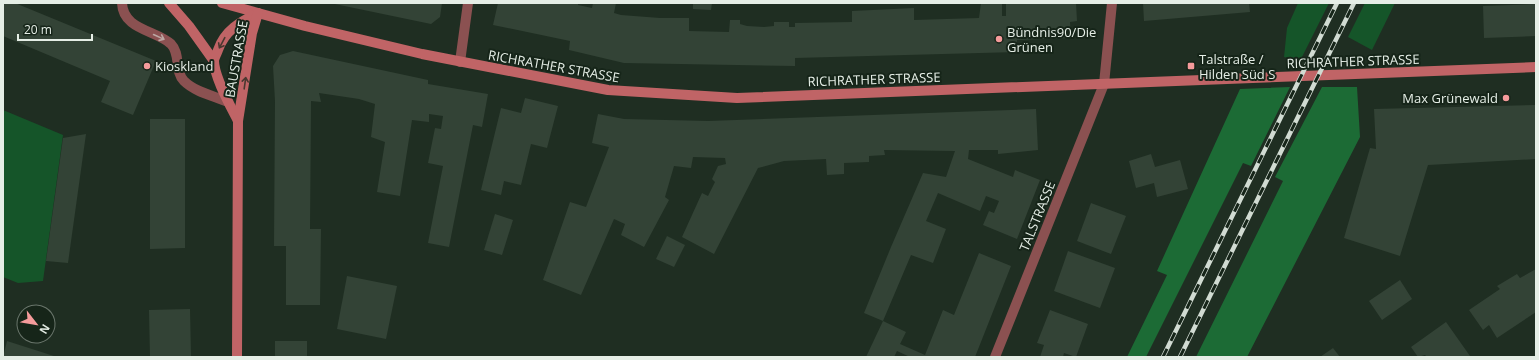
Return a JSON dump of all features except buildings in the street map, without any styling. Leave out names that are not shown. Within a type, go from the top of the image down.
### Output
[{"type":"main road","points":[[169,3],[189,26],[214,61]]},
{"type":"main road","name":"RICHRATHER STRASSE","points":[[222,3],[460,62],[608,90],[738,98],[1104,84],[1192,79],[1352,75],[1536,67]]},
{"type":"main road","name":"BAUSTRASSE","points":[[238,122],[228,102],[214,61],[220,45],[228,32],[239,23],[258,13]]},
{"type":"main road","name":"BAUSTRASSE","points":[[237,357],[238,122],[252,34],[258,13]]},
{"type":"street","points":[[122,3],[126,16],[136,26],[164,39],[173,45],[177,55],[178,71],[182,80],[190,86],[228,102]]},
{"type":"street","points":[[460,62],[468,3]]},
{"type":"street","name":"TALSTRASSE","points":[[995,357],[1104,84],[1112,3]]},
{"type":"green space","points":[[1298,3],[1329,3],[1300,61],[1284,57],[1287,28]]},
{"type":"green space","points":[[1365,3],[1395,3],[1372,50],[1348,37]]},
{"type":"green space","points":[[1290,87],[1251,166],[1243,163],[1146,357],[1127,357],[1167,275],[1157,271],[1240,89]]},
{"type":"green space","points":[[1322,87],[1357,87],[1360,137],[1247,357],[1196,357],[1283,181],[1275,177]]},
{"type":"green space","points":[[3,110],[63,135],[43,281],[18,283],[3,277]]},
{"type":"railway","points":[[1163,357],[1337,3]]},
{"type":"railway","points":[[1180,357],[1354,3]]},
{"type":"place","name":"Bündnis90/Die Grünen","points":[[999,39]]},
{"type":"place","name":"Kioskland","points":[[147,66]]},
{"type":"place","name":"Talstraße / Hilden Süd S","points":[[1191,66]]},
{"type":"place","name":"Max Grünewald","points":[[1506,98]]}]
